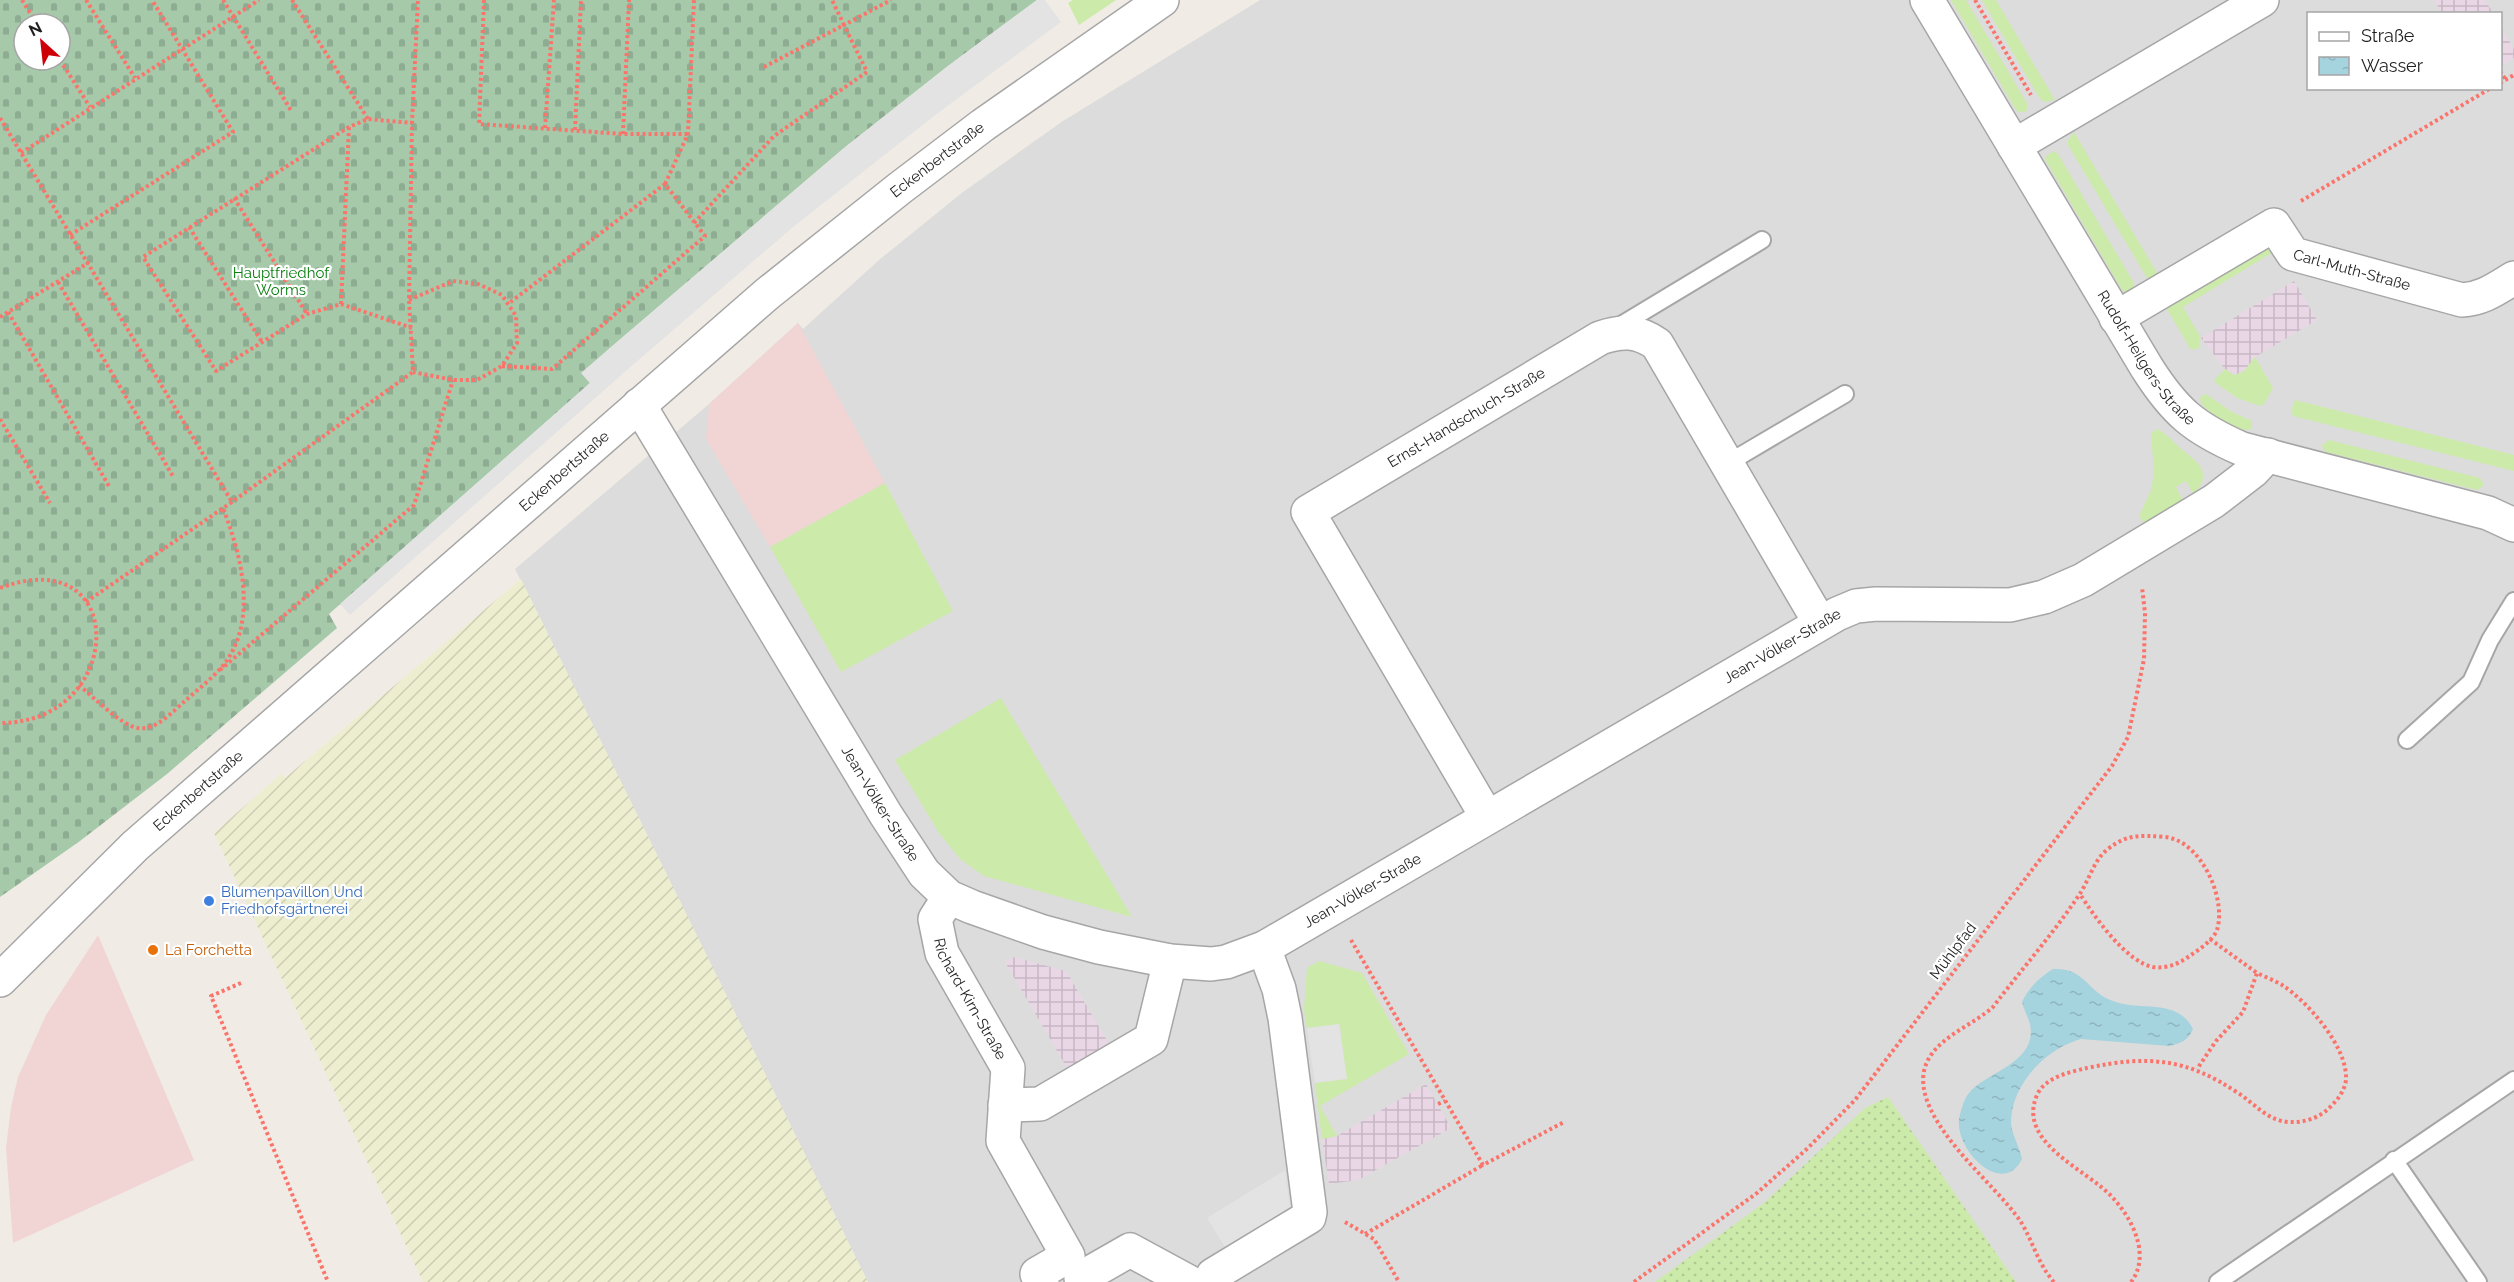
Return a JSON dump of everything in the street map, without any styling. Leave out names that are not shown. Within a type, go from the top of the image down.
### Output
[{"type":"street","name":"Eckenbertstraße","points":[[0,980],[135,846],[767,294],[992,118],[1162,0]]},
{"type":"street","name":"Rudolf-Heilgers-Straße","points":[[1927,0],[2158,386],[2188,420],[2232,445],[2505,511]]},
{"type":"street","points":[[2014,146],[2262,0]]},
{"type":"street","points":[[2116,318],[2274,225]]},
{"type":"street","name":"Carl-Muth-Straße","points":[[2274,225],[2293,254],[2462,300],[2486,295],[2514,278]]},
{"type":"street","name":"Ernst-Handschuch-Straße","points":[[1487,817],[1308,512],[1600,338],[1615,332],[1631,332],[1645,336],[1658,344],[1820,623]]},
{"type":"street","name":"Jean-Völker-Straße","points":[[639,405],[886,815],[924,873],[948,897],[1043,932],[1099,947],[1170,961],[1211,964],[1226,962],[1264,948],[1820,623],[1856,606],[1876,604],[2010,605],[2063,590],[2130,552],[2234,487],[2268,455]]},
{"type":"street","name":"Richard-Kirn-Straße","points":[[948,897],[934,919],[942,953],[1008,1068],[1003,1141],[1075,1272]]},
{"type":"street","points":[[1041,1282],[1037,1274],[1075,1272],[1130,1250],[1204,1280],[1309,1217],[1285,1018],[1279,989],[1264,948]]},
{"type":"street","points":[[1005,1105],[1040,1104],[1151,1039],[1170,961]]},
{"type":"lane","points":[[1600,338],[1762,240]]},
{"type":"lane","points":[[1728,463],[1845,394]]},
{"type":"lane","points":[[2407,740],[2471,682],[2490,640],[2514,602]]},
{"type":"lane","points":[[2218,1282],[2514,1080]]},
{"type":"lane","points":[[2394,1160],[2478,1282]]},
{"type":"path","points":[[86,0],[135,78]]},
{"type":"path","points":[[70,235],[233,132],[152,0]]},
{"type":"path","points":[[223,0],[292,112]]},
{"type":"path","points":[[21,153],[259,0]]},
{"type":"path","points":[[292,0],[368,119]]},
{"type":"path","points":[[413,372],[409,300],[412,123],[418,0]]},
{"type":"path","points":[[484,0],[479,124],[623,134],[688,134]]},
{"type":"path","points":[[545,128],[554,0]]},
{"type":"path","points":[[575,130],[581,0]]},
{"type":"path","points":[[623,134],[629,0]]},
{"type":"path","points":[[508,304],[665,184],[688,134],[694,0]]},
{"type":"path","points":[[694,223],[774,136],[867,72],[832,0]]},
{"type":"path","points":[[764,68],[891,0]]},
{"type":"path","points":[[68,72],[90,107]]},
{"type":"path","points":[[2502,74],[2506,80]]},
{"type":"path","points":[[2502,82],[2514,75]]},
{"type":"path","points":[[2274,225],[2291,206],[2488,90]]},
{"type":"path","points":[[0,118],[232,502]]},
{"type":"path","points":[[411,328],[341,304],[307,315],[216,371],[143,257],[349,127],[368,119],[412,123]]},
{"type":"path","points":[[341,304],[349,127]]},
{"type":"path","points":[[502,366],[552,369],[705,236],[665,184]]},
{"type":"path","points":[[234,198],[307,315]]},
{"type":"path","points":[[189,227],[262,342]]},
{"type":"path","points":[[0,317],[88,263]]},
{"type":"path","points":[[87,602],[232,502],[413,372],[453,380],[477,380],[502,366],[517,343],[516,316],[502,295],[478,284],[453,281],[409,300]]},
{"type":"path","points":[[58,282],[174,478]]},
{"type":"path","points":[[8,312],[110,488]]},
{"type":"path","points":[[79,686],[126,723],[139,728],[151,726],[165,719],[414,505],[453,380]]},
{"type":"path","points":[[0,419],[50,503]]},
{"type":"path","points":[[220,670],[232,651],[239,631],[244,591],[237,548],[223,508]]},
{"type":"path","name":"Mühlpfad","points":[[1634,1282],[1757,1193],[1808,1148],[1855,1100],[2112,766],[2128,737],[2144,659],[2145,613],[2142,589],[2130,552]]},
{"type":"path","points":[[0,588],[30,580],[53,582],[74,591],[87,602],[97,622],[98,640],[91,667],[79,686],[59,704],[44,713],[15,722],[0,723]]},
{"type":"path","points":[[2054,1282],[2039,1263],[2021,1222],[1940,1125],[1929,1105],[1924,1088],[1924,1071],[1930,1057],[1941,1043],[1956,1031],[1977,1021],[1993,1007],[2080,894],[2105,850],[2120,841],[2136,835],[2170,837],[2190,848],[2203,862],[2219,910],[2216,931],[2203,947],[2177,964],[2152,967],[2131,955],[2116,941],[2100,924],[2080,894]]},
{"type":"path","points":[[1332,909],[1483,1165]]},
{"type":"path","points":[[2131,1282],[2139,1272],[2142,1254],[2136,1236],[2113,1197],[2058,1155],[2042,1136],[2034,1115],[2037,1094],[2054,1078],[2118,1061],[2147,1059],[2197,1069],[2237,1092],[2274,1119],[2281,1120],[2309,1120],[2327,1111],[2340,1096],[2346,1080],[2341,1057],[2327,1029],[2299,999],[2282,985],[2257,973],[2210,939]]},
{"type":"path","points":[[2197,1069],[2216,1041],[2243,1012],[2257,973]]},
{"type":"path","points":[[241,983],[211,996],[328,1282]]},
{"type":"path","points":[[1438,1104],[1445,1101]]},
{"type":"path","points":[[1365,1234],[1483,1165],[1564,1122]]},
{"type":"path","points":[[1310,1212],[1333,1214],[1374,1239],[1399,1282]]},
{"type":"shaded area","points":[[1037,0],[1045,0],[1061,22],[934,116],[793,227],[628,369],[350,615],[340,604],[590,383],[581,373],[844,148]]},
{"type":"shaded area","points":[[1260,0],[2514,0],[2514,1282],[868,1282],[515,569],[709,404],[798,323],[803,329],[879,260],[963,192],[1063,121]]},
{"type":"shaded area","points":[[2434,0],[2485,0],[2492,12],[2441,12]]},
{"type":"shaded area","points":[[2502,29],[2514,49],[2514,58],[2502,65]]},
{"type":"shaded area","points":[[2294,281],[2317,320],[2255,357],[2244,371],[2235,375],[2225,369],[2201,338]]},
{"type":"shaded area","points":[[798,323],[885,483],[770,547],[706,439],[709,404]]},
{"type":"shaded area","points":[[98,935],[194,1160],[13,1243],[6,1148],[11,1107],[18,1077],[46,1015]]},
{"type":"shaded area","points":[[1013,957],[1066,971],[1112,1049],[1070,1073],[1005,962]]},
{"type":"shaded area","points":[[1339,1024],[1347,1079],[1315,1083],[1307,1028]]},
{"type":"shaded area","points":[[1426,1084],[1451,1128],[1358,1180],[1329,1184],[1322,1139],[1337,1136]]},
{"type":"shaded area","points":[[1285,1170],[1290,1207],[1225,1247],[1207,1218]]},
{"type":"green space","name":"Hauptfriedhof Worms","points":[[0,0],[1037,0],[844,148],[610,348],[582,373],[590,383],[329,614],[337,628],[167,774],[80,841],[0,897]]},
{"type":"green space","points":[[1073,0],[1116,0],[1079,25],[1068,3]]},
{"type":"green space","points":[[1951,0],[1966,0],[2028,105],[2026,112],[2016,110]]},
{"type":"green space","points":[[1982,0],[1996,0],[2055,100],[2045,102],[2040,99]]},
{"type":"green space","points":[[2074,132],[2160,278],[2150,280],[2147,278],[2068,145],[2068,140]]},
{"type":"green space","points":[[2054,151],[2058,154],[2134,283],[2134,288],[2126,293],[2122,290],[2046,161],[2046,156]]},
{"type":"green space","points":[[2269,240],[2275,251],[2183,307],[2201,338],[2199,348],[2191,350],[2165,306]]},
{"type":"green space","points":[[2255,357],[2273,388],[2264,404],[2260,406],[2237,398],[2214,380],[2225,369],[2235,375],[2244,371]]},
{"type":"green space","points":[[2206,394],[2232,412],[2252,421],[2252,429],[2239,429],[2218,418],[2201,404],[2200,397]]},
{"type":"green space","points":[[2295,400],[2514,455],[2514,471],[2293,416],[2291,410]]},
{"type":"green space","points":[[2157,429],[2197,463],[2203,473],[2203,479],[2194,495],[2186,481],[2176,487],[2183,501],[2147,523],[2143,522],[2139,516],[2151,490],[2154,473],[2151,433]]},
{"type":"green space","points":[[2329,440],[2480,478],[2484,485],[2477,490],[2326,452],[2322,445]]},
{"type":"green space","points":[[885,483],[953,611],[841,672],[770,547]]},
{"type":"green space","points":[[521,579],[868,1282],[423,1282],[214,833],[282,773],[285,778]]},
{"type":"green space","points":[[1001,698],[1132,917],[984,876],[960,859],[939,833],[895,760]]},
{"type":"green space","points":[[1319,961],[1362,973],[1409,1054],[1320,1106],[1337,1136],[1322,1139],[1315,1083],[1346,1078],[1340,1025],[1307,1028],[1304,1009],[1307,968]]},
{"type":"green space","points":[[1888,1097],[2016,1282],[1655,1282],[1764,1203],[1865,1108]]},
{"type":"water","points":[[2053,969],[2072,972],[2104,997],[2113,1001],[2168,1009],[2178,1013],[2193,1029],[2184,1041],[2169,1046],[2081,1039],[2055,1051],[2032,1070],[2017,1095],[2011,1123],[2022,1159],[2014,1170],[2004,1174],[1993,1172],[1982,1166],[1964,1144],[1960,1132],[1961,1109],[1969,1093],[1977,1085],[2009,1065],[2026,1048],[2030,1037],[2030,1024],[2022,1002],[2035,983]]},
{"type":"place","name":"Blumenpavillon Und Friedhofsgärtnerei","points":[[209,901]]},
{"type":"place","name":"La Forchetta","points":[[153,950]]}]
